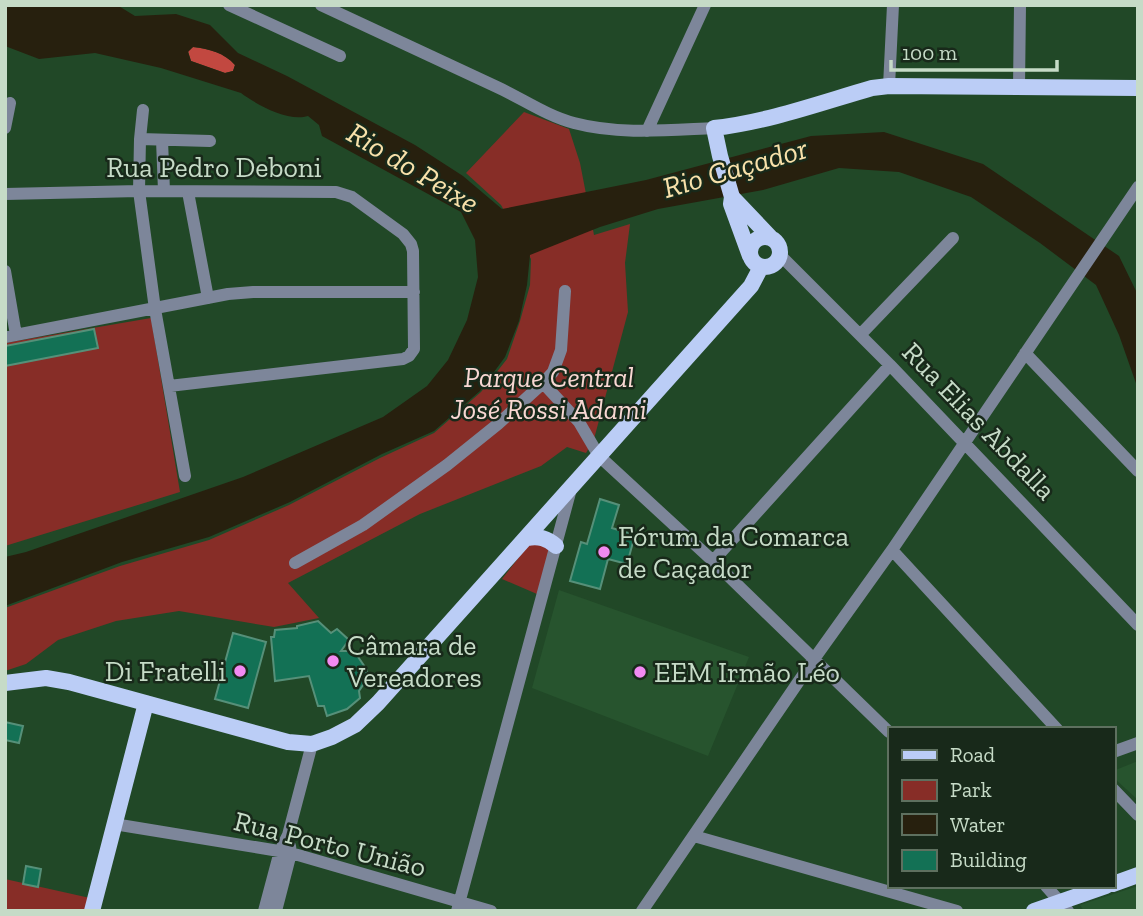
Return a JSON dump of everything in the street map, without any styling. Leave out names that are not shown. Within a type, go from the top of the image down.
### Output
[{"type":"main road","points":[[732,196],[780,246],[778,260],[771,266],[756,261],[732,204],[714,128],[774,116],[872,88],[889,86],[1138,88]]},
{"type":"main road","points":[[5,683],[46,678],[288,742],[312,744],[355,725],[527,538],[751,286],[756,261],[751,247],[756,239],[770,237]]},
{"type":"main road","points":[[527,538],[543,538],[556,546]]},
{"type":"main road","points":[[92,911],[146,703]]},
{"type":"main road","points":[[1115,883],[1138,875]]},
{"type":"main road","points":[[1034,911],[1064,906],[1102,888]]},
{"type":"street","points":[[229,5],[340,56]]},
{"type":"street","points":[[321,5],[551,115],[575,123],[647,131],[714,128]]},
{"type":"street","points":[[647,131],[705,5]]},
{"type":"street","points":[[889,86],[893,5]]},
{"type":"street","points":[[1018,87],[1020,5]]},
{"type":"street","points":[[5,128],[10,103]]},
{"type":"street","points":[[143,110],[139,191],[155,309],[185,476]]},
{"type":"street","points":[[140,139],[210,141]]},
{"type":"street","points":[[162,139],[164,191]]},
{"type":"street","points":[[642,911],[892,550],[1138,187]]},
{"type":"street","name":"Rua Pedro Deboni","points":[[5,194],[139,191],[336,192],[352,197],[403,234],[411,244],[414,349],[409,356],[403,359],[169,386]]},
{"type":"street","points":[[188,192],[208,298]]},
{"type":"street","points":[[860,335],[953,238]]},
{"type":"street","name":"Rua Elias Abdalla","points":[[780,255],[890,365],[1138,625]]},
{"type":"street","points":[[5,271],[11,336],[228,294],[414,292]]},
{"type":"street","points":[[295,563],[363,525],[447,465],[499,424],[543,383],[553,372],[561,350],[565,291]]},
{"type":"street","points":[[1025,353],[1138,471]]},
{"type":"street","points":[[713,561],[890,365]]},
{"type":"street","points":[[543,383],[579,422],[599,456],[713,561],[888,731]]},
{"type":"street","points":[[458,906],[572,486]]},
{"type":"street","points":[[892,550],[1055,727]]},
{"type":"street","points":[[1115,751],[1138,743]]},
{"type":"street","points":[[276,911],[288,835],[312,744]]},
{"type":"street","points":[[1115,791],[1138,815]]},
{"type":"street","name":"Rua Porto União","points":[[114,824],[285,852],[458,906],[491,911]]},
{"type":"street","points":[[694,836],[957,911]]},
{"type":"street","points":[[264,911],[285,852]]},
{"type":"street","points":[[1048,888],[1064,906]]},
{"type":"shaded area","points":[[193,47],[226,57],[235,65],[233,71],[225,73],[191,61],[188,51]]},
{"type":"shaded area","name":"EEM Irmão Léo","points":[[559,590],[749,657],[708,756],[532,688]]},
{"type":"shaded area","points":[[1138,761],[1138,800],[1115,779],[1115,770]]},
{"type":"shaded area","points":[[1138,886],[1138,911],[1084,911],[1080,905]]},
{"type":"green space","name":"Parque Central José Rossi Adami","points":[[524,112],[569,129],[580,163],[594,235],[630,224],[625,263],[628,312],[594,439],[586,453],[567,447],[541,466],[420,514],[288,583],[319,618],[274,627],[179,611],[116,621],[58,640],[26,664],[5,671],[5,608],[120,566],[209,540],[289,505],[434,433],[481,392],[507,359],[530,285],[531,259],[501,205],[466,173]]},
{"type":"green space","points":[[151,318],[180,492],[5,546],[5,343]]},
{"type":"green space","points":[[540,539],[550,552],[537,594],[502,579],[530,543]]},
{"type":"green space","points":[[5,879],[90,898],[87,911],[5,911]]},
{"type":"water","points":[[5,5],[117,5],[135,16],[176,14],[210,25],[238,53],[287,76],[415,145],[463,176],[502,209],[646,180],[811,136],[884,132],[983,164],[1119,256],[1138,295],[1138,389],[1119,335],[1096,285],[1040,243],[971,197],[899,172],[839,168],[763,190],[658,209],[600,227],[530,255],[519,321],[505,357],[480,391],[434,431],[382,454],[290,502],[209,537],[122,562],[5,606],[5,557],[243,477],[383,417],[427,386],[448,360],[467,320],[478,277],[475,240],[461,212],[322,136],[319,125],[308,116],[282,115],[241,93],[161,68],[95,53],[39,59],[5,46]],"holes":[[[193,47],[226,57],[235,65],[233,71],[225,73],[191,61],[188,52]]]},
{"type":"building","points":[[94,329],[98,348],[5,366],[5,346]]},
{"type":"building","name":"Fórum da Comarca de Caçador","points":[[600,499],[619,505],[612,528],[635,535],[627,564],[608,559],[600,589],[570,581],[581,542],[587,544]]},
{"type":"building","name":"Câmara de Vereadores","points":[[318,621],[331,633],[337,629],[349,640],[341,651],[354,651],[367,670],[365,682],[359,691],[360,698],[347,709],[327,716],[324,706],[318,706],[309,676],[275,681],[271,637],[274,637],[275,630],[297,628]]},
{"type":"building","name":"Di Fratelli","points":[[233,633],[266,642],[248,708],[215,699]]},
{"type":"building","points":[[5,722],[23,726],[19,743],[5,740]]},
{"type":"building","points":[[26,866],[41,869],[38,887],[23,884]]},
{"type":"place","name":"Fórum da Comarca de Caçador","points":[[604,552]]},
{"type":"place","name":"Câmara de Vereadores","points":[[333,661]]},
{"type":"place","name":"Di Fratelli","points":[[240,671]]},
{"type":"place","name":"EEM Irmão Léo","points":[[640,672]]},
{"type":"water label","name":"Rio do Peixe","points":[[413,168]]},
{"type":"water label","name":"Rio Caçador","points":[[735,168]]}]
